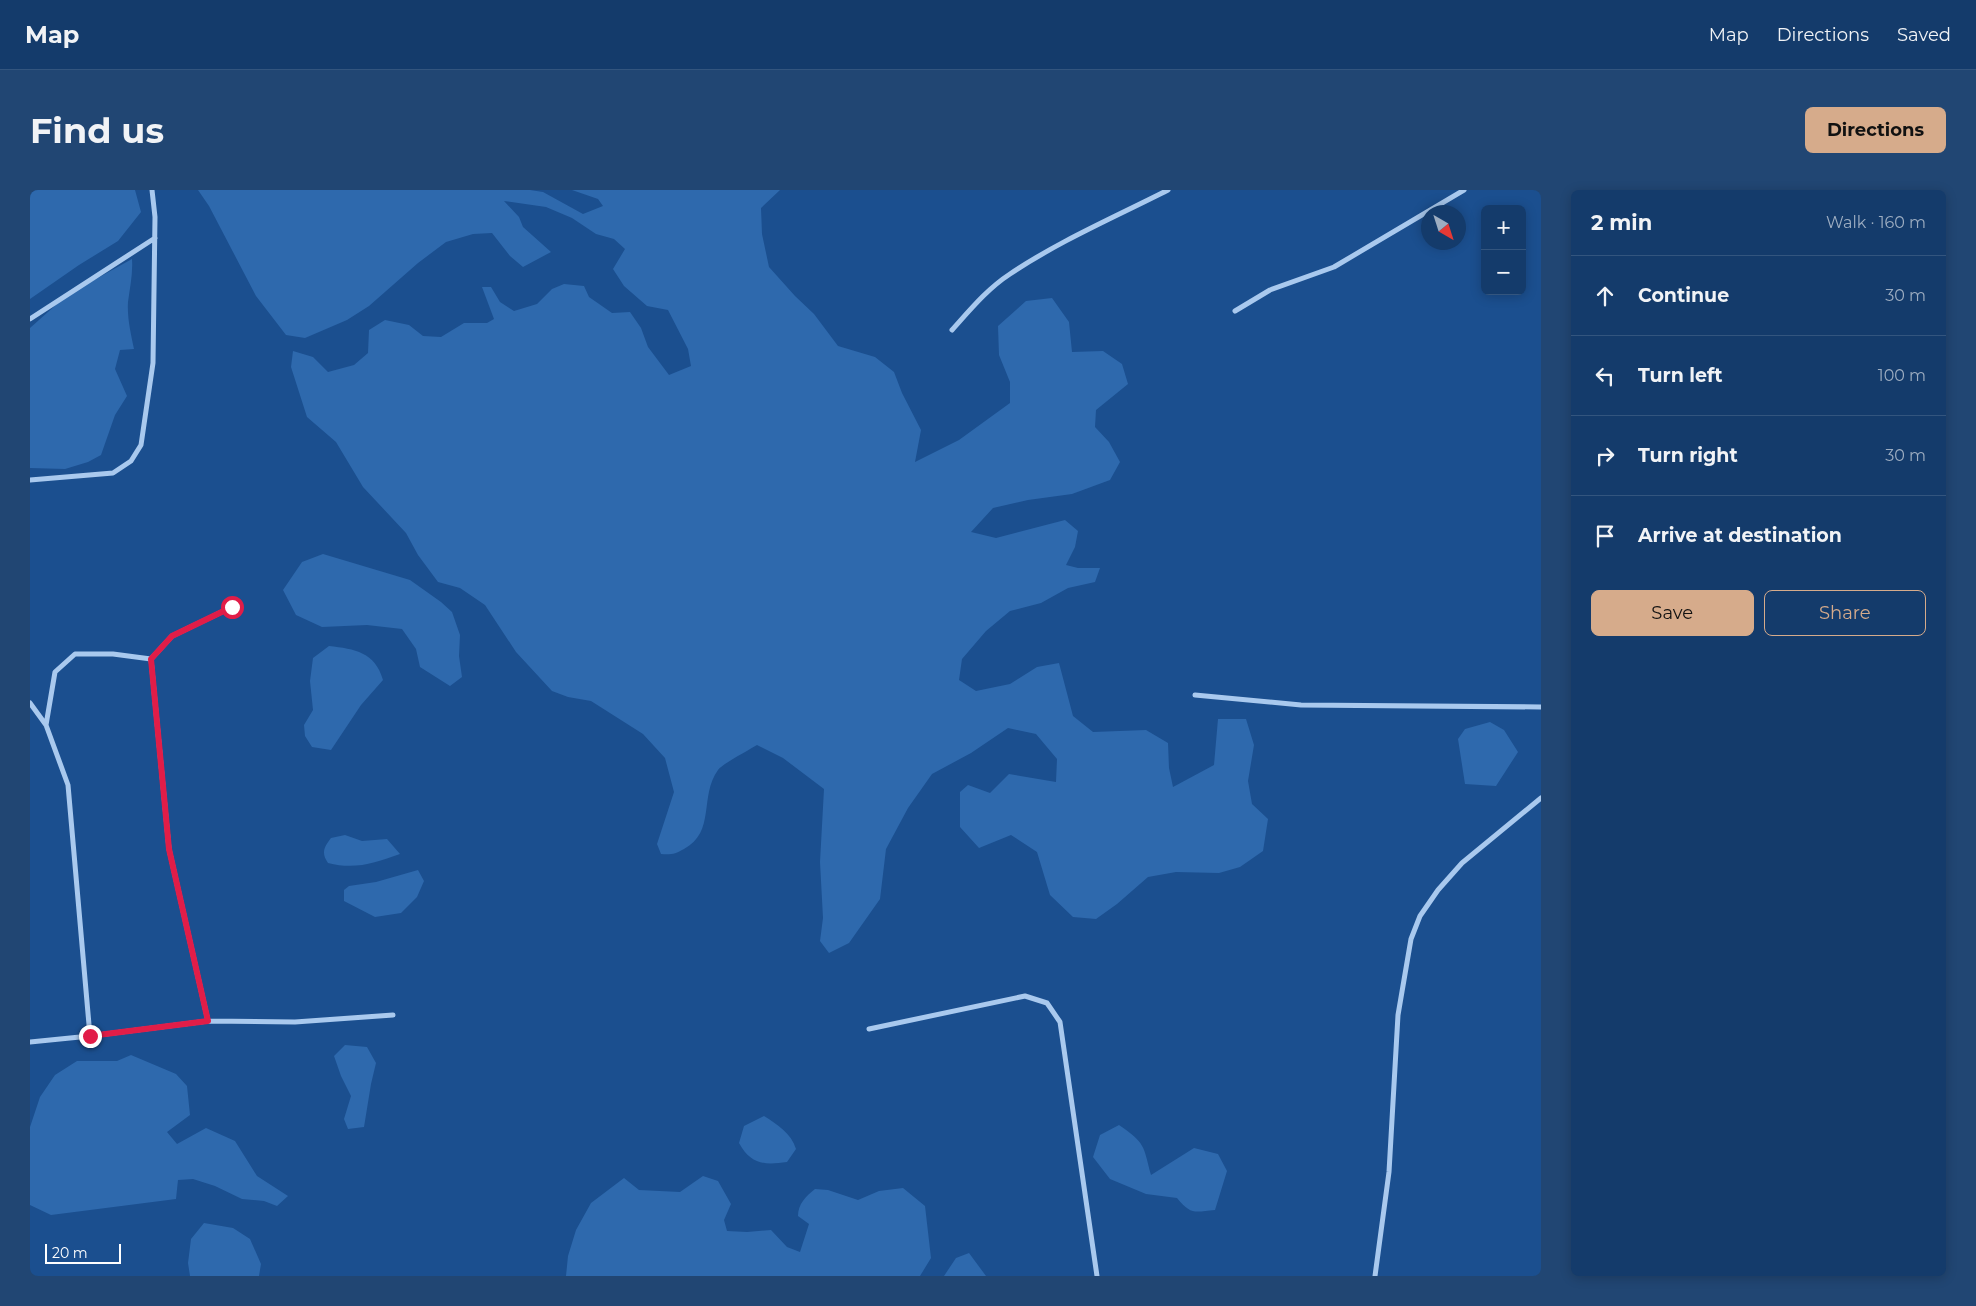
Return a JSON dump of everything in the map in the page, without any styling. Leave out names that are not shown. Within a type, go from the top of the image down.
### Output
[{"type":"street","points":[[30,480],[113,473],[131,461],[141,445],[153,363],[155,238],[152,190]]},
{"type":"street","points":[[952,330],[980,300],[1009,275],[1057,247],[1168,190]]},
{"type":"street","points":[[1235,311],[1270,290],[1334,267],[1464,190]]},
{"type":"street","points":[[30,319],[155,238]]},
{"type":"street","points":[[208,1021],[169,849],[151,659],[172,636],[232,607]]},
{"type":"street","points":[[46,725],[55,672],[75,654],[113,654],[151,659]]},
{"type":"street","points":[[1195,695],[1301,705],[1541,706]]},
{"type":"street","points":[[30,703],[46,725],[68,785],[90,1036]]},
{"type":"street","points":[[1375,1276],[1389,1172],[1398,1015],[1411,939],[1420,916],[1438,890],[1456,870],[1541,798]]},
{"type":"street","points":[[869,1029],[1025,996],[1047,1003],[1060,1022],[1097,1276]]},
{"type":"street","points":[[30,1042],[208,1021],[295,1022],[392,1015]]},
{"type":"shaded area","points":[[30,190],[135,190],[141,212],[118,241],[30,299]]},
{"type":"shaded area","points":[[198,190],[530,190],[543,192],[583,214],[603,206],[598,199],[572,190],[780,190],[761,208],[762,234],[769,267],[814,314],[838,346],[875,357],[894,372],[902,393],[921,430],[915,462],[959,440],[1010,403],[1010,382],[999,355],[998,326],[1026,301],[1052,298],[1069,322],[1072,352],[1103,351],[1122,364],[1128,384],[1096,410],[1095,427],[1109,442],[1120,462],[1110,480],[1072,494],[1028,500],[993,508],[971,532],[996,538],[1065,520],[1078,531],[1075,547],[1066,565],[1078,568],[1100,568],[1095,582],[1068,588],[1041,603],[1010,611],[986,631],[962,659],[959,680],[976,691],[1010,684],[1037,667],[1059,663],[1073,716],[1093,732],[1146,730],[1168,743],[1169,768],[1173,787],[1214,765],[1218,719],[1246,719],[1254,745],[1248,781],[1252,804],[1268,819],[1263,851],[1240,867],[1219,873],[1176,872],[1148,877],[1117,904],[1096,919],[1073,917],[1050,895],[1037,852],[1011,835],[979,848],[960,827],[960,792],[968,785],[990,793],[1009,774],[1056,782],[1057,759],[1036,734],[1008,728],[971,753],[932,774],[908,808],[886,849],[880,899],[849,943],[829,953],[820,941],[823,918],[820,862],[824,789],[783,758],[757,745],[720,767],[712,780],[704,823],[694,842],[673,854],[661,854],[657,844],[674,792],[665,758],[643,734],[591,701],[568,697],[552,691],[516,652],[485,605],[460,588],[438,582],[418,555],[406,533],[363,487],[336,442],[307,417],[291,367],[293,351],[313,357],[328,372],[354,365],[368,353],[369,330],[385,320],[409,325],[423,336],[441,337],[464,323],[487,323],[494,319],[482,287],[491,287],[500,302],[514,311],[537,304],[552,289],[564,284],[584,286],[589,297],[612,313],[630,312],[641,328],[648,347],[669,375],[691,366],[688,349],[668,310],[647,306],[624,286],[613,269],[625,249],[614,239],[596,234],[572,218],[546,207],[504,201],[519,217],[523,227],[551,252],[523,267],[510,256],[492,233],[473,234],[446,242],[418,263],[369,306],[347,320],[305,338],[286,335],[256,296],[209,206]]},
{"type":"shaded area","points":[[132,259],[128,308],[134,349],[120,350],[115,369],[127,396],[115,415],[101,455],[88,462],[65,469],[30,468],[30,328],[67,295]]},
{"type":"shaded area","points":[[323,554],[410,580],[441,602],[452,612],[460,635],[459,656],[462,677],[450,686],[420,667],[416,649],[402,629],[367,625],[322,627],[296,615],[283,590],[302,562]]},
{"type":"shaded area","points":[[329,646],[363,654],[375,663],[383,680],[361,705],[331,750],[312,747],[305,736],[304,725],[313,710],[310,681],[313,658]]},
{"type":"shaded area","points":[[1490,722],[1504,730],[1518,752],[1496,786],[1465,784],[1458,739],[1465,729]]},
{"type":"shaded area","points":[[345,835],[362,841],[387,839],[400,854],[373,863],[356,866],[328,863],[324,853],[327,844],[331,838]]},
{"type":"shaded area","points":[[418,870],[424,881],[417,897],[401,913],[375,917],[344,901],[344,890],[349,886],[376,882]]},
{"type":"shaded area","points":[[345,1045],[367,1047],[376,1063],[364,1127],[348,1129],[344,1119],[351,1096],[334,1056]]},
{"type":"shaded area","points":[[131,1055],[176,1074],[187,1086],[190,1115],[167,1132],[177,1144],[206,1128],[235,1141],[257,1176],[288,1196],[277,1206],[264,1201],[242,1199],[215,1186],[193,1179],[178,1180],[176,1199],[51,1215],[30,1205],[30,1127],[40,1097],[55,1075],[77,1061],[117,1061]]},
{"type":"shaded area","points":[[764,1116],[783,1130],[794,1143],[796,1149],[787,1162],[759,1162],[748,1156],[739,1143],[744,1126]]},
{"type":"shaded area","points":[[1119,1125],[1139,1141],[1151,1175],[1194,1148],[1218,1154],[1227,1171],[1215,1210],[1193,1211],[1177,1198],[1146,1194],[1110,1179],[1093,1157],[1100,1135]]},
{"type":"shaded area","points":[[703,1176],[718,1181],[731,1204],[724,1220],[727,1231],[771,1230],[787,1247],[800,1252],[809,1224],[798,1216],[798,1212],[803,1201],[815,1189],[828,1190],[858,1200],[879,1191],[903,1188],[925,1206],[931,1258],[920,1276],[566,1276],[568,1256],[576,1230],[591,1203],[624,1178],[639,1190],[680,1192]]},
{"type":"shaded area","points":[[204,1223],[233,1228],[250,1239],[261,1264],[259,1276],[190,1276],[188,1263],[191,1239]]},
{"type":"shaded area","points":[[969,1253],[986,1276],[944,1276],[956,1258]]},
{"type":"route","points":[[90,1036],[208,1021],[169,849],[151,659],[172,636],[232,607]]}]
